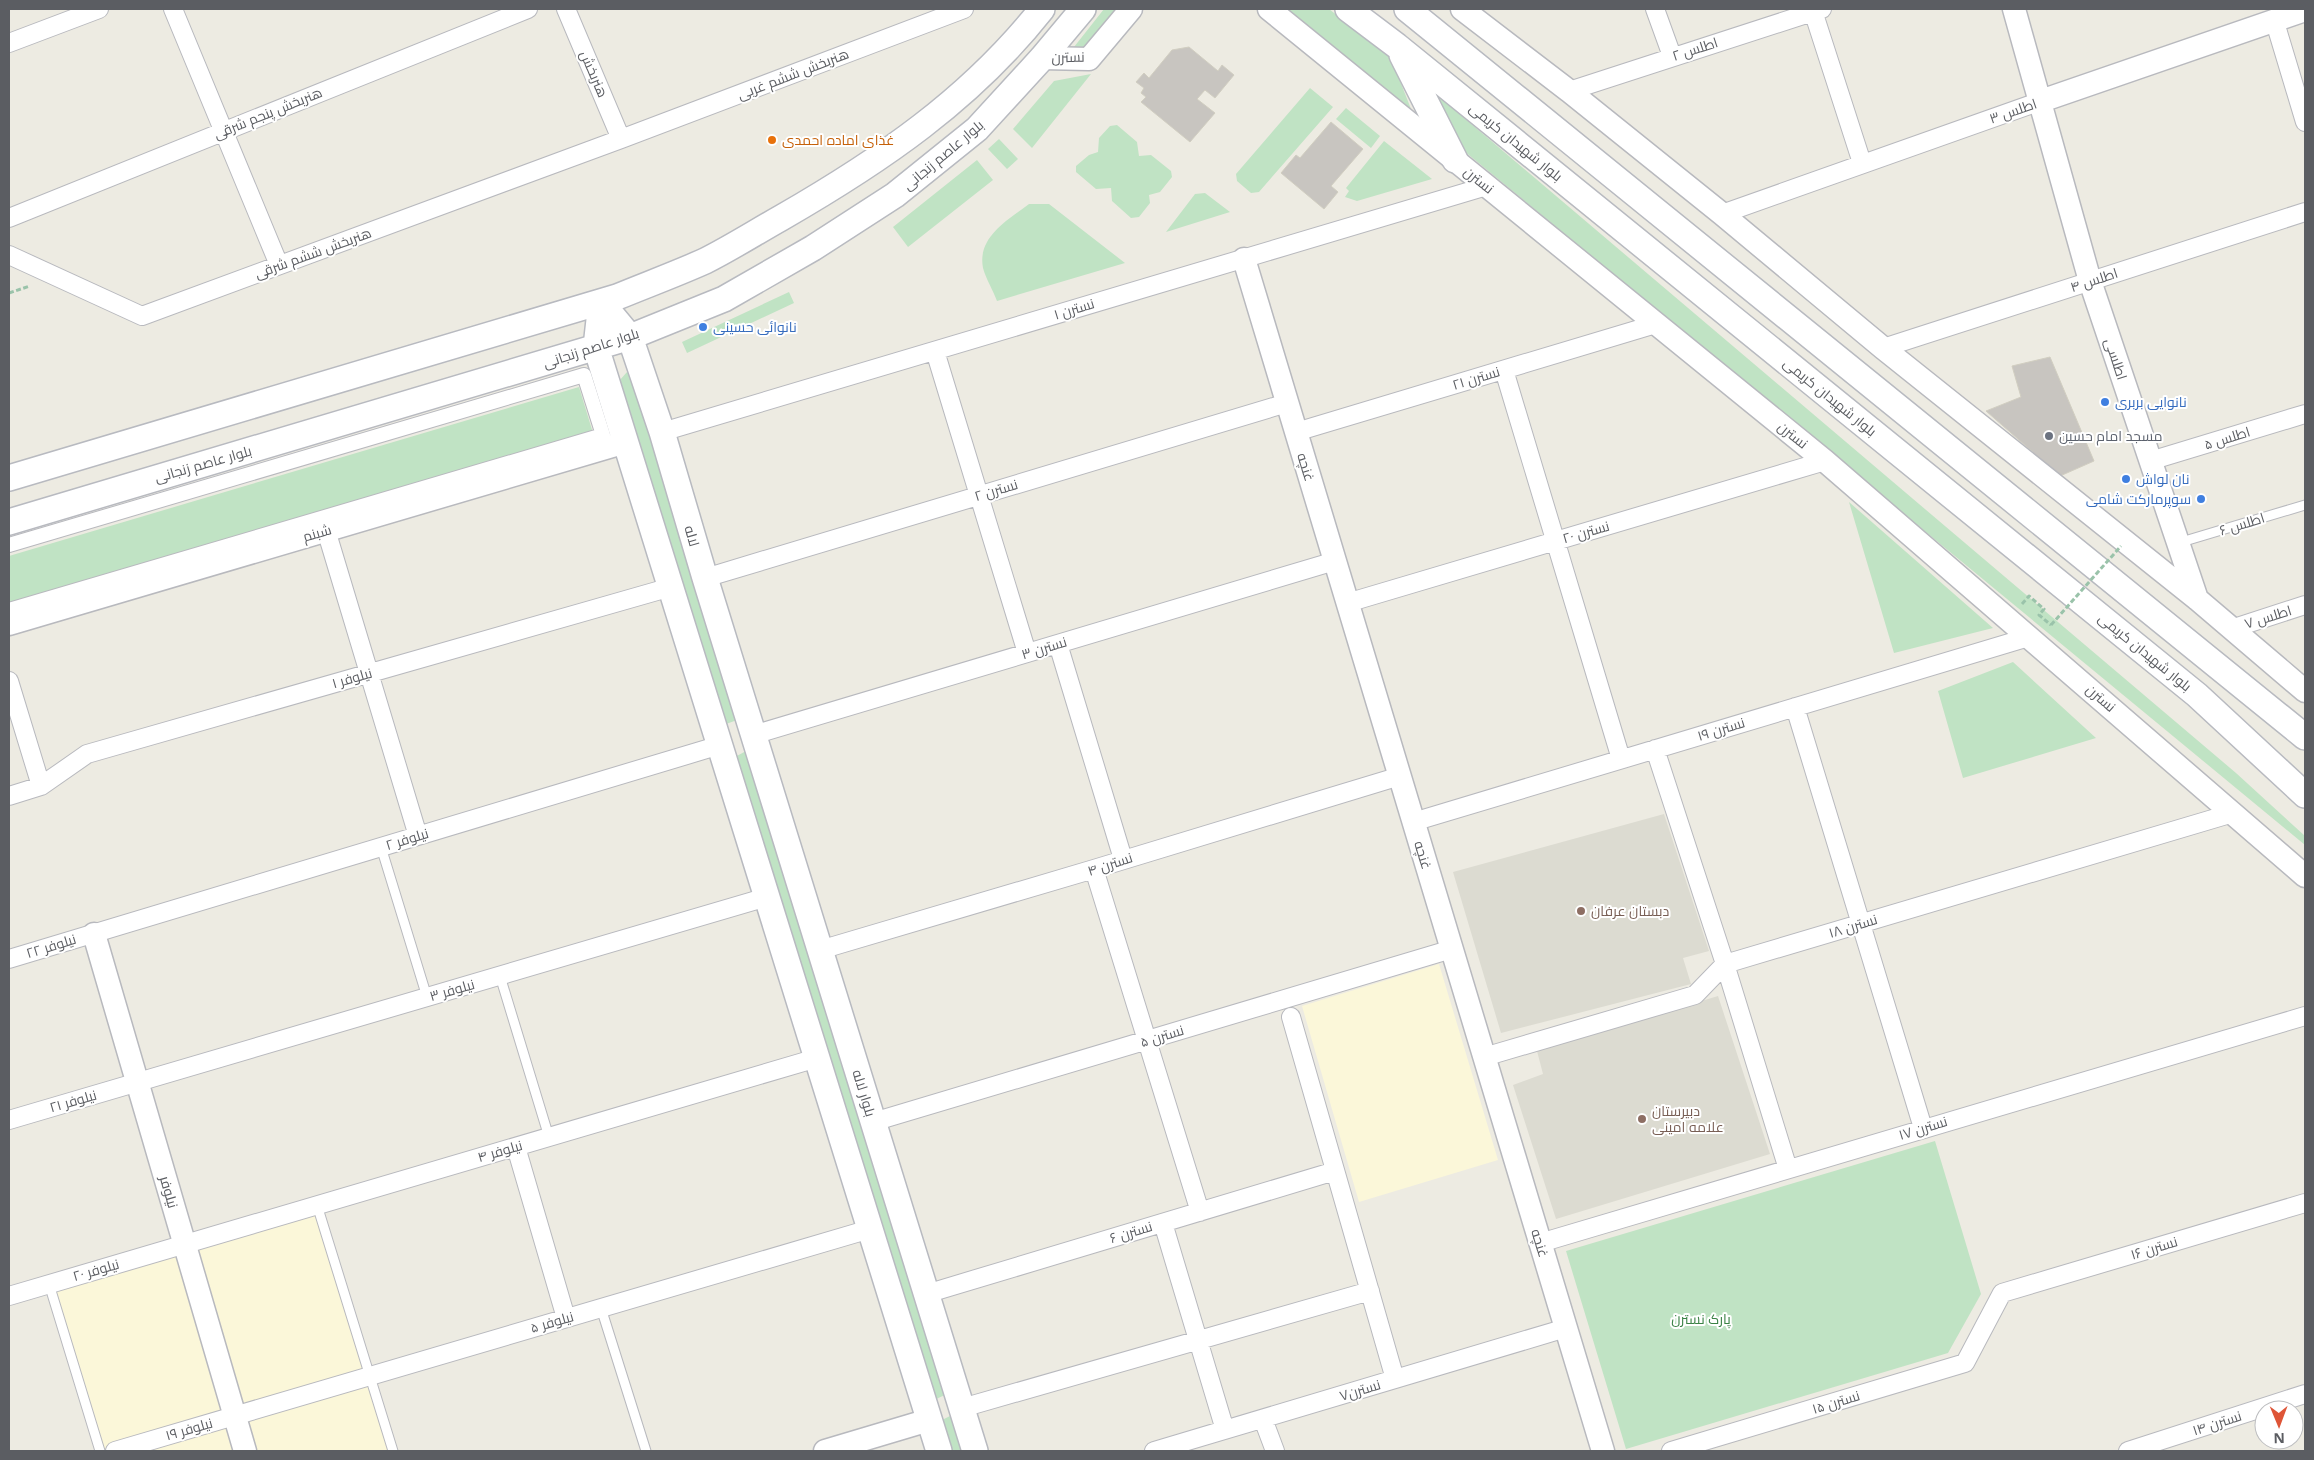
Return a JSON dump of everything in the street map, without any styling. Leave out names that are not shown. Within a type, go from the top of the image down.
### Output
[{"type":"main road","points":[[9,478],[601,302],[706,260],[870,165],[955,102],[1021,35],[1042,9]]},
{"type":"main road","name":"بلوار عاصم زنجانی","points":[[9,522],[596,348],[630,337],[724,299],[812,248],[895,195],[977,129],[1042,58],[1083,9]]},
{"type":"main road","name":"بلوار شهیدان کریمی","points":[[1348,9],[1397,46],[2198,695],[2305,795]]},
{"type":"main road","points":[[1407,9],[2305,737]]},
{"type":"main road","points":[[1397,46],[1455,160]]},
{"type":"main road","points":[[601,302],[630,337]]},
{"type":"main road","points":[[601,302],[596,348],[939,1451]]},
{"type":"main road","name":"لاله","points":[[630,337],[662,432],[704,578],[753,735]]},
{"type":"main road","points":[[720,745],[753,735]]},
{"type":"main road","name":"بلوار لاله","points":[[753,735],[975,1451]]},
{"type":"main road","points":[[929,1420],[962,1408]]},
{"type":"street","points":[[9,43],[99,9]]},
{"type":"street","points":[[173,9],[278,266]]},
{"type":"street","name":"هنربخش پنجم شرقی","points":[[9,218],[528,9]]},
{"type":"street","name":"هنربخش","points":[[566,9],[622,139]]},
{"type":"street","name":"هنربخش ششم غربی","points":[[622,139],[964,9]]},
{"type":"street","name":"نسترن","points":[[1042,58],[1089,59],[1131,9]]},
{"type":"street","name":"نسترن","points":[[1269,9],[1825,461],[2305,876]]},
{"type":"street","points":[[1462,9],[1569,90],[1883,348],[2197,599]]},
{"type":"street","points":[[1655,9],[1672,56]]},
{"type":"street","name":"اطلسی","points":[[2014,9],[2090,281],[2197,599],[2305,690]]},
{"type":"street","points":[[1817,10],[1862,163]]},
{"type":"street","name":"اطلس ۲","points":[[1569,90],[1817,10]]},
{"type":"street","name":"اطلس ۳","points":[[1722,214],[1862,163],[2274,19],[2305,10]]},
{"type":"street","points":[[2274,19],[2305,122]]},
{"type":"street","name":"هنربخش ششم شرقی","points":[[9,255],[142,316],[622,139]]},
{"type":"street","name":"نسترن ۱","points":[[662,432],[1487,186]]},
{"type":"street","name":"اطلس ۴","points":[[1883,348],[2305,212]]},
{"type":"street","name":"غنچه","points":[[1244,259],[1603,1451]]},
{"type":"street","name":"نسترن ۲۱","points":[[1296,432],[1656,324]]},
{"type":"street","points":[[935,351],[1027,653]]},
{"type":"street","points":[[1504,370],[1621,759]]},
{"type":"street","points":[[9,545],[584,375],[603,435],[9,610]]},
{"type":"street","name":"نسترن ۲","points":[[704,578],[1287,403]]},
{"type":"street","name":"اطلس ۵","points":[[2150,461],[2305,414]]},
{"type":"street","name":"شبنم","points":[[9,624],[626,442]]},
{"type":"street","name":"نسترن ۲۰","points":[[1347,603],[1825,461]]},
{"type":"street","points":[[326,530],[418,836]]},
{"type":"street","name":"نسترن ۳","points":[[753,735],[1335,561]]},
{"type":"street","name":"نیلوفر ۱","points":[[9,796],[41,786],[87,754],[671,588]]},
{"type":"street","name":"اطلس ۷","points":[[2231,629],[2305,605]]},
{"type":"street","name":"نسترن ۱۹","points":[[1413,822],[2029,637]]},
{"type":"street","points":[[1058,644],[1123,859]]},
{"type":"street","points":[[9,682],[41,786]]},
{"type":"street","points":[[1796,707],[1923,1128]]},
{"type":"street","name":"نیلوفر ۲","points":[[94,934],[720,745]]},
{"type":"street","points":[[1655,749],[1725,964],[1788,1169]]},
{"type":"street","name":"نسترن ۴","points":[[820,950],[1400,776]]},
{"type":"street","name":"نسترن ۱۸","points":[[1484,1057],[1695,995],[1725,964],[2233,813]]},
{"type":"street","points":[[1094,869],[1200,1212]]},
{"type":"street","name":"نیلوفر ۳","points":[[137,1082],[767,897]]},
{"type":"street","name":"نیلوفر ۲۲","points":[[9,959],[94,934]]},
{"type":"street","name":"نیلوفر","points":[[94,934],[244,1451]]},
{"type":"street","name":"نسترن ۵","points":[[873,1122],[1452,949]]},
{"type":"street","name":"نسترن ۱۷","points":[[1540,1242],[2305,1016]]},
{"type":"street","points":[[1291,1017],[1395,1379]]},
{"type":"street","name":"نیلوفر ۴","points":[[184,1244],[817,1058]]},
{"type":"street","name":"نیلوفر ۲۱","points":[[9,1120],[137,1082]]},
{"type":"street","points":[[516,1147],[566,1318]]},
{"type":"street","name":"نسترن ۶","points":[[926,1294],[1336,1171]]},
{"type":"street","name":"نسترن ۱۶","points":[[2002,1293],[2305,1203]]},
{"type":"street","points":[[1163,1223],[1225,1430]]},
{"type":"street","name":"نیلوفر ۵","points":[[234,1416],[870,1229]]},
{"type":"street","name":"نیلوفر ۲۰","points":[[9,1296],[184,1244]]},
{"type":"street","points":[[962,1408],[1370,1291]]},
{"type":"street","name":"نسترن ۱۵","points":[[1671,1451],[1965,1363],[2002,1293]]},
{"type":"street","name":"نسترن۷","points":[[1154,1451],[1566,1328]]},
{"type":"street","name":"نسترن ۱۴","points":[[2128,1451],[2305,1394]]},
{"type":"street","name":"نیلوفر ۱۹","points":[[115,1451],[234,1416]]},
{"type":"street","points":[[1263,1418],[1275,1451]]},
{"type":"street","points":[[825,1451],[929,1420]]},
{"type":"lane","name":"اطلس ۶","points":[[2178,543],[2305,505]]},
{"type":"lane","points":[[380,847],[427,997]]},
{"type":"lane","points":[[500,976],[549,1137]]},
{"type":"lane","points":[[317,1205],[393,1451]]},
{"type":"lane","points":[[49,1284],[100,1451]]},
{"type":"lane","points":[[601,1308],[646,1451]]},
{"type":"path","points":[[2029,596],[2044,608],[2039,615],[2051,625],[2120,546]]},
{"type":"shaded area","name":"دبستان عرفان","points":[[1664,814],[1709,951],[1683,958],[1691,984],[1501,1033],[1453,872]]},
{"type":"shaded area","points":[[1439,964],[1498,1160],[1359,1202],[1302,1006]]},
{"type":"shaded area","name":"دبیرستان علامه امینی","points":[[1718,996],[1770,1154],[1556,1219],[1513,1085],[1543,1074],[1537,1051]]},
{"type":"shaded area","points":[[317,1205],[393,1451],[100,1451],[49,1284]]},
{"type":"green space","points":[[1104,9],[1117,9],[1082,51],[1074,47]]},
{"type":"green space","points":[[1287,9],[1329,9],[1391,58],[1411,109]]},
{"type":"green space","points":[[1091,74],[1032,148],[1013,129],[1054,81]]},
{"type":"green space","points":[[1310,88],[1333,107],[1259,192],[1251,193],[1237,181],[1236,174]]},
{"type":"green space","points":[[1430,89],[2236,773],[2305,836],[2305,845],[1458,146]]},
{"type":"green space","points":[[1346,108],[1380,136],[1371,148],[1336,119]]},
{"type":"green space","points":[[1117,125],[1137,142],[1139,156],[1151,155],[1171,171],[1172,177],[1160,192],[1149,195],[1150,203],[1139,217],[1131,218],[1112,201],[1111,188],[1096,189],[1076,172],[1076,166],[1089,155],[1098,152],[1099,138],[1110,126]]},
{"type":"green space","points":[[999,139],[1018,159],[1007,169],[988,149]]},
{"type":"green space","points":[[1384,141],[1432,179],[1357,201],[1345,197],[1349,191],[1346,188]]},
{"type":"green space","points":[[977,160],[993,180],[908,247],[893,227]]},
{"type":"green space","points":[[1205,193],[1230,212],[1166,232],[1195,194]]},
{"type":"green space","points":[[1029,204],[1049,204],[1125,263],[997,301],[983,268],[982,257],[985,247],[989,238],[996,230]]},
{"type":"green space","points":[[789,292],[794,303],[687,353],[682,342]]},
{"type":"green space","points":[[627,372],[634,379],[740,719],[726,724],[619,381]]},
{"type":"green space","points":[[579,387],[593,433],[9,605],[9,556]]},
{"type":"green space","points":[[1849,502],[1993,628],[1894,653]]},
{"type":"green space","points":[[2013,662],[2096,738],[1963,778],[1938,691]]},
{"type":"green space","points":[[746,751],[949,1393],[932,1401],[849,1134],[807,982],[735,757]]},
{"type":"green space","name":"پارک نسترن","points":[[1935,1141],[1981,1294],[1948,1353],[1626,1449],[1566,1251]]},
{"type":"green space","points":[[952,1415],[963,1451],[950,1451],[940,1421]]},
{"type":"building","points":[[1189,47],[1218,71],[1222,65],[1234,75],[1215,98],[1205,90],[1197,99],[1215,113],[1190,142],[1141,102],[1146,97],[1141,93],[1144,88],[1136,82],[1144,73],[1149,78],[1172,50]]},
{"type":"building","points":[[1331,122],[1363,149],[1331,186],[1338,192],[1324,209],[1281,173],[1296,155],[1300,158]]},
{"type":"building","name":"مسجد امام حسین","points":[[2050,357],[2094,461],[2060,476],[1986,411],[2021,397],[2012,366]]},
{"type":"place","name":"غذای اماده احمدی","points":[[772,140]]},
{"type":"place","name":"نانوائی حسینی","points":[[703,327]]},
{"type":"place","name":"نانوایی بربری","points":[[2105,402]]},
{"type":"place","name":"مسجد امام حسین","points":[[2049,436]]},
{"type":"place","name":"نان لواش","points":[[2126,479]]},
{"type":"place","name":"سوپرمارکت شامی","points":[[2201,499]]},
{"type":"place","name":"دبستان عرفان","points":[[1581,911]]},
{"type":"place","name":"دبیرستان علامه امینی","points":[[1642,1119]]}]
